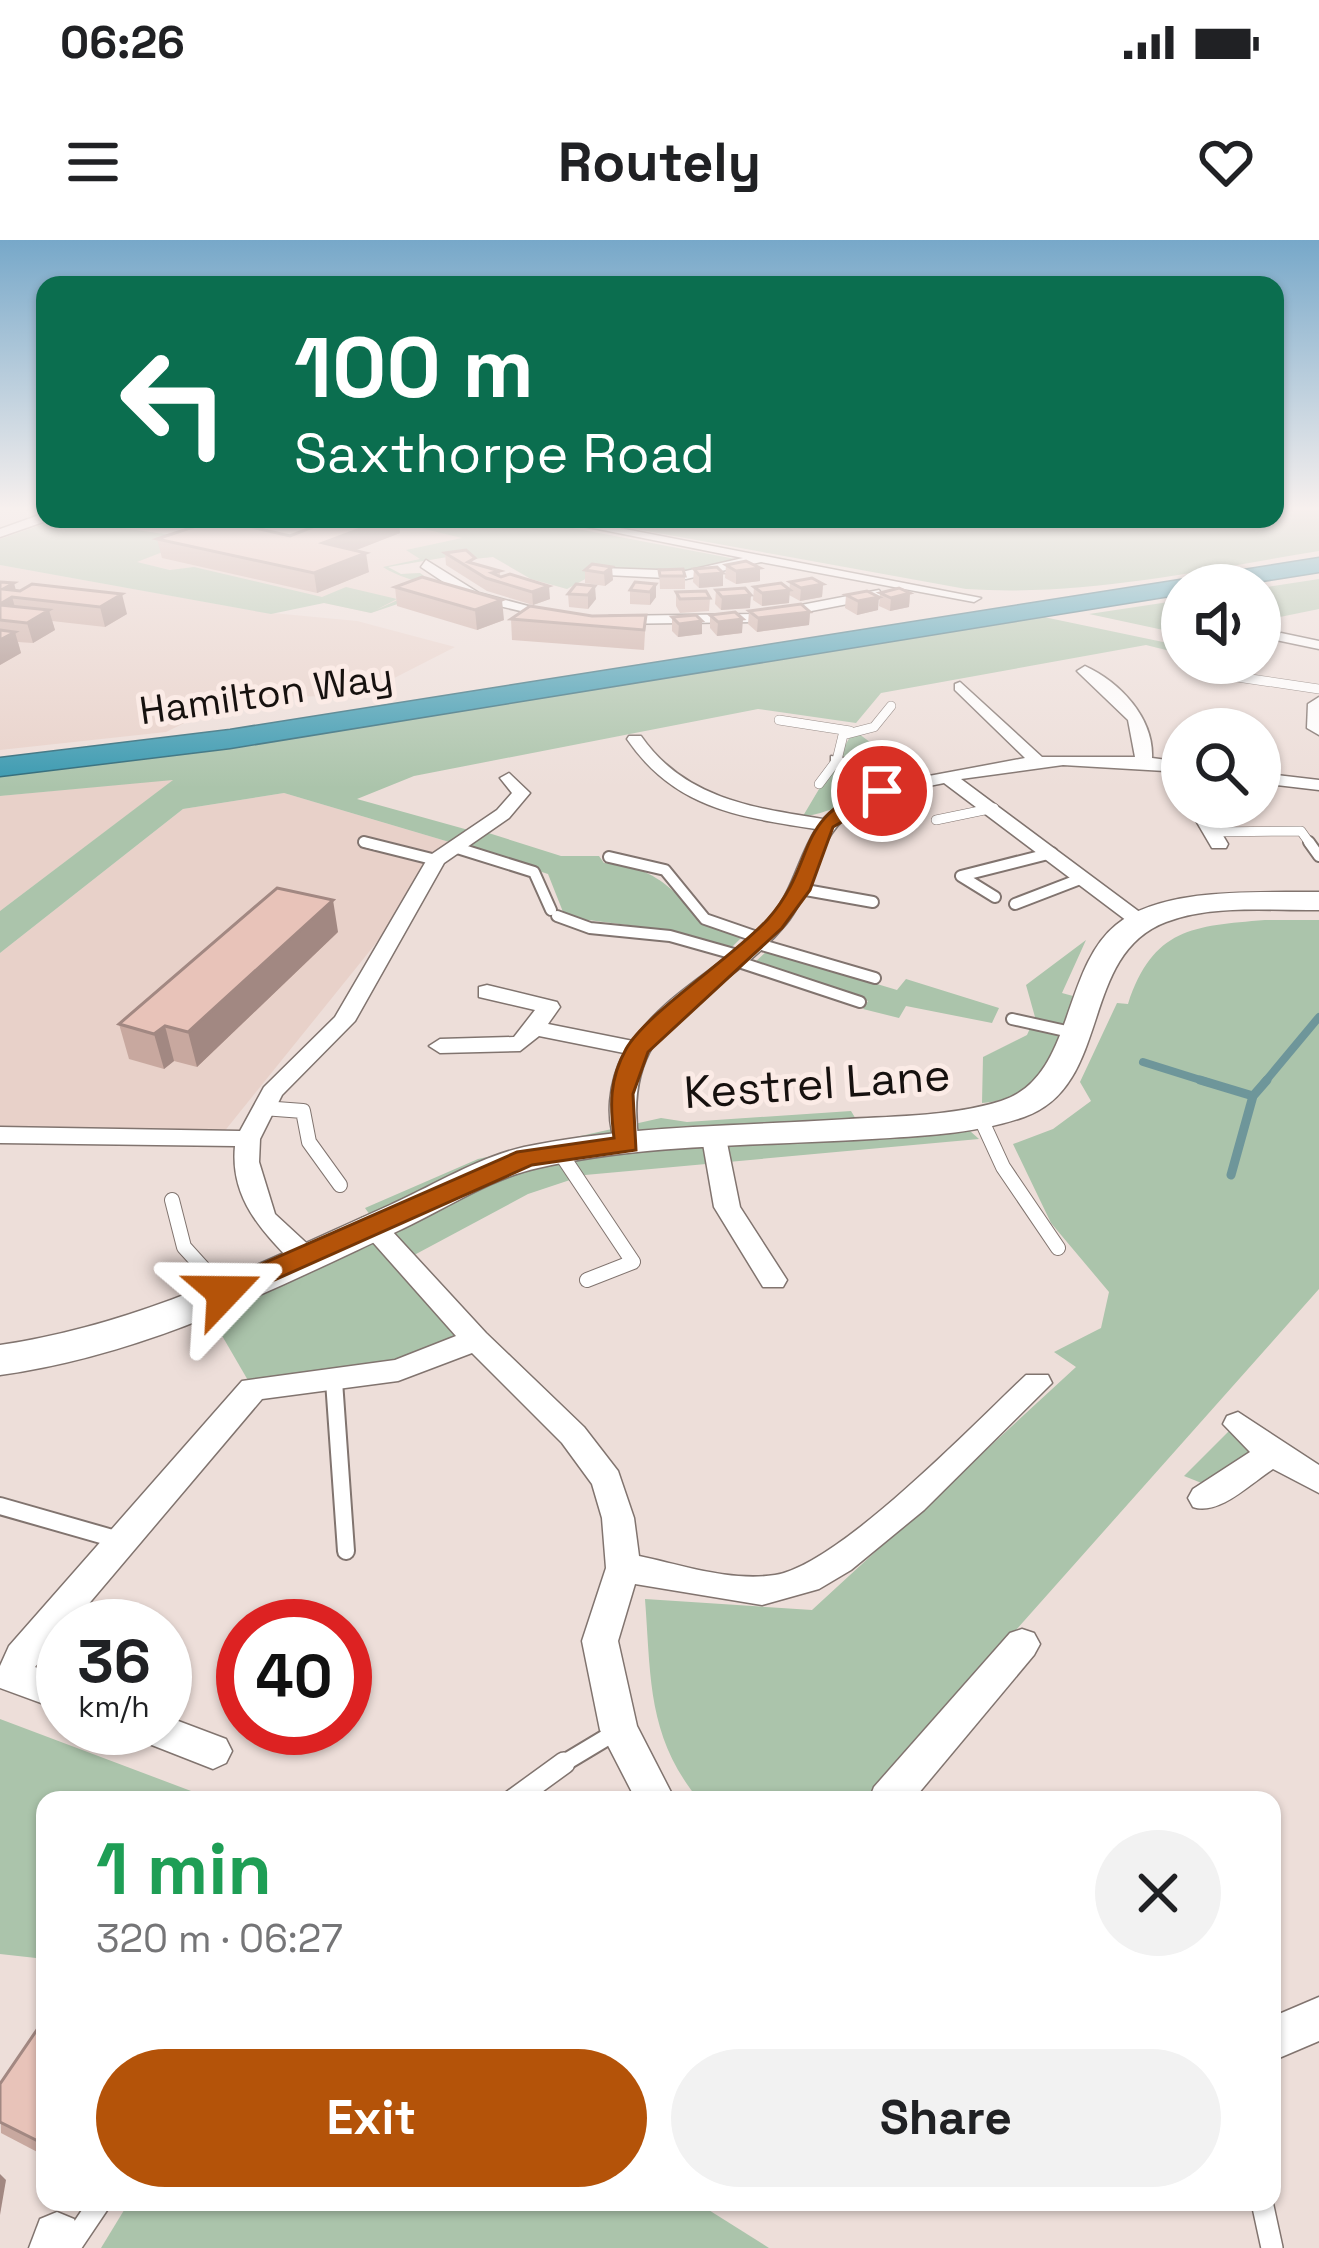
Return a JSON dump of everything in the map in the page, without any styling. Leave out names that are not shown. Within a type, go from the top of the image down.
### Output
[{"type":"highway","name":"Hamilton Way","points":[[0,767],[248,736],[1090,601]]},
{"type":"street","points":[[498,601],[590,619],[754,618],[844,601]]},
{"type":"street","points":[[590,619],[612,604]]},
{"type":"street","points":[[1281,637],[1319,646]]},
{"type":"street","points":[[1085,671],[1125,701],[1146,746],[1143,761]]},
{"type":"street","points":[[960,686],[1035,760]]},
{"type":"street","points":[[1319,704],[1319,728]]},
{"type":"street","points":[[635,739],[650,766],[709,801],[824,825]]},
{"type":"street","points":[[837,760],[863,766],[900,787]]},
{"type":"street","points":[[627,1144],[621,1094],[638,1049],[748,950],[800,890],[824,825],[863,798],[1035,760],[1161,764]]},
{"type":"street","points":[[948,776],[1142,923],[1210,903],[1319,901]]},
{"type":"street","points":[[304,1257],[263,1217],[246,1162],[248,1139],[272,1092],[344,1021],[445,853],[503,814],[521,793],[509,778]]},
{"type":"street","points":[[1281,780],[1319,785]]},
{"type":"street","points":[[1209,828],[1215,838]]},
{"type":"street","name":"Kestrel Lane","points":[[0,1360],[69,1350],[165,1322],[371,1224],[526,1158],[627,1144],[980,1119],[1044,1093],[1061,1070],[1112,943],[1142,923]]},
{"type":"street","points":[[440,1046],[520,1044],[549,1007],[487,992]]},
{"type":"street","points":[[534,1028],[638,1049]]},
{"type":"street","points":[[0,1135],[248,1139]]},
{"type":"street","points":[[714,1138],[727,1207],[773,1280]]},
{"type":"street","points":[[371,1224],[476,1340],[573,1435],[607,1480],[618,1518],[622,1568],[600,1641],[619,1730],[651,1791]]},
{"type":"street","points":[[36,1685],[7,1674],[253,1389],[398,1370],[476,1340]]},
{"type":"street","points":[[622,1568],[772,1591],[805,1584],[925,1486],[1037,1383]]},
{"type":"street","points":[[1238,1424],[1272,1453],[1319,1480]]},
{"type":"street","points":[[1204,1498],[1272,1453]]},
{"type":"street","points":[[895,1791],[1022,1644]]},
{"type":"street","points":[[192,1742],[213,1750]]},
{"type":"street","points":[[1281,2035],[1319,2019]]},
{"type":"lane","points":[[1281,683],[1319,688]]},
{"type":"lane","points":[[779,720],[850,731],[874,728],[891,706]]},
{"type":"lane","points":[[819,784],[837,760],[843,735],[850,731]]},
{"type":"lane","points":[[936,820],[994,808]]},
{"type":"lane","points":[[1215,838],[1301,831],[1319,856]]},
{"type":"lane","points":[[364,842],[534,872],[554,913],[590,928],[663,935],[875,978]]},
{"type":"lane","points":[[995,897],[962,876],[1052,853]]},
{"type":"lane","points":[[609,857],[665,870],[705,919],[748,950],[860,1002]]},
{"type":"lane","points":[[1015,904],[1080,879]]},
{"type":"lane","points":[[800,890],[873,902]]},
{"type":"lane","points":[[1012,1019],[1076,1033]]},
{"type":"lane","points":[[263,1108],[303,1111],[308,1147],[340,1185]]},
{"type":"lane","points":[[980,1119],[1003,1167],[1058,1248]]},
{"type":"lane","points":[[559,1151],[633,1262],[587,1280]]},
{"type":"lane","points":[[172,1200],[184,1247],[224,1292]]},
{"type":"lane","points":[[334,1376],[346,1551]]},
{"type":"lane","points":[[0,1506],[124,1542]]},
{"type":"lane","points":[[524,1791],[619,1730]]},
{"type":"lane","points":[[60,2244],[91,2211]]},
{"type":"lane","points":[[1264,2211],[1272,2248]]},
{"type":"shaded area","points":[[0,601],[199,601],[357,621],[455,647],[359,696],[237,697],[166,732],[0,750]]},
{"type":"shaded area","points":[[314,601],[403,601],[371,613]]},
{"type":"shaded area","points":[[175,779],[0,911],[0,796]]},
{"type":"shaded area","points":[[284,793],[456,844],[219,1138],[0,1134],[0,953],[183,809]]},
{"type":"green space","points":[[197,601],[394,601],[376,610],[407,601],[371,613],[324,603],[271,614]]},
{"type":"green space","points":[[1281,601],[1319,601],[1319,609],[1281,617]]},
{"type":"green space","points":[[1161,603],[1161,629],[1089,614]]},
{"type":"green space","points":[[1020,612],[1161,642],[1161,649],[1146,645],[881,693],[856,723],[758,709],[414,776],[357,799],[472,831],[456,844],[284,793],[183,809],[0,953],[0,911],[173,780],[0,796],[0,768]]},
{"type":"green space","points":[[859,734],[919,778],[803,816],[850,737]]},
{"type":"green space","points":[[479,830],[561,856],[599,856],[604,863],[648,874],[703,917],[742,937],[725,954],[635,926],[565,917],[548,874],[462,846]]},
{"type":"green space","points":[[1319,920],[1319,1289],[873,1791],[693,1791],[669,1753],[655,1705],[645,1599],[812,1610],[1076,1367],[1054,1352],[1101,1328],[1109,1292],[1051,1223],[1013,1144],[1053,1129],[1091,1101],[1080,1082],[1117,1003],[1128,1004],[1138,979],[1163,946],[1217,925]]},
{"type":"green space","points":[[1086,940],[1062,993],[1073,996],[1044,1068],[1020,1092],[982,1103],[983,1057],[1027,1035],[1035,1017],[1026,985]]},
{"type":"green space","points":[[767,951],[897,990],[906,979],[999,1008],[992,1023],[906,1006],[899,1018],[863,1009],[868,1001],[754,963]]},
{"type":"green space","points":[[851,1111],[868,1139],[970,1131],[979,1139],[585,1175],[528,1194],[403,1261],[365,1208],[478,1159],[661,1118],[687,1122]]},
{"type":"green space","points":[[367,1236],[470,1343],[398,1370],[253,1389],[210,1315]]},
{"type":"green space","points":[[1230,1430],[1252,1452],[1209,1486],[1184,1476]]},
{"type":"green space","points":[[0,1719],[36,1733],[36,1755],[96,1755],[191,1791],[36,1791],[36,1958],[0,1954]]},
{"type":"green space","points":[[124,2211],[710,2211],[769,2248],[101,2248]]},
{"type":"building","points":[[45,601],[111,601],[100,607]]},
{"type":"building","points":[[443,601],[500,601],[475,610]]},
{"type":"building","points":[[801,604],[810,612],[758,618],[749,611]]},
{"type":"building","points":[[0,605],[49,610],[27,623],[0,620]]},
{"type":"building","points":[[530,606],[592,616],[646,615],[644,630],[511,619]]},
{"type":"building","points":[[735,612],[743,619],[718,622],[710,615]]},
{"type":"building","points":[[696,615],[702,621],[679,624],[672,617]]},
{"type":"building","points":[[277,888],[333,900],[188,1032],[165,1026],[154,1034],[119,1024]]},
{"type":"building","points":[[36,2031],[36,2140],[0,2122],[0,2084]]},
{"type":"waterway","points":[[1264,1083],[1319,1017]]},
{"type":"waterway","points":[[1143,1062],[1210,1083]]},
{"type":"waterway","points":[[1200,1080],[1253,1096]]},
{"type":"waterway","points":[[1253,1096],[1267,1080]]},
{"type":"waterway","points":[[1231,1175],[1253,1096]]},
{"type":"route","points":[[224,1292],[526,1158],[627,1144],[621,1094],[625,1073],[638,1049],[775,924],[800,890],[816,835],[824,825],[836,813],[882,791]]}]
